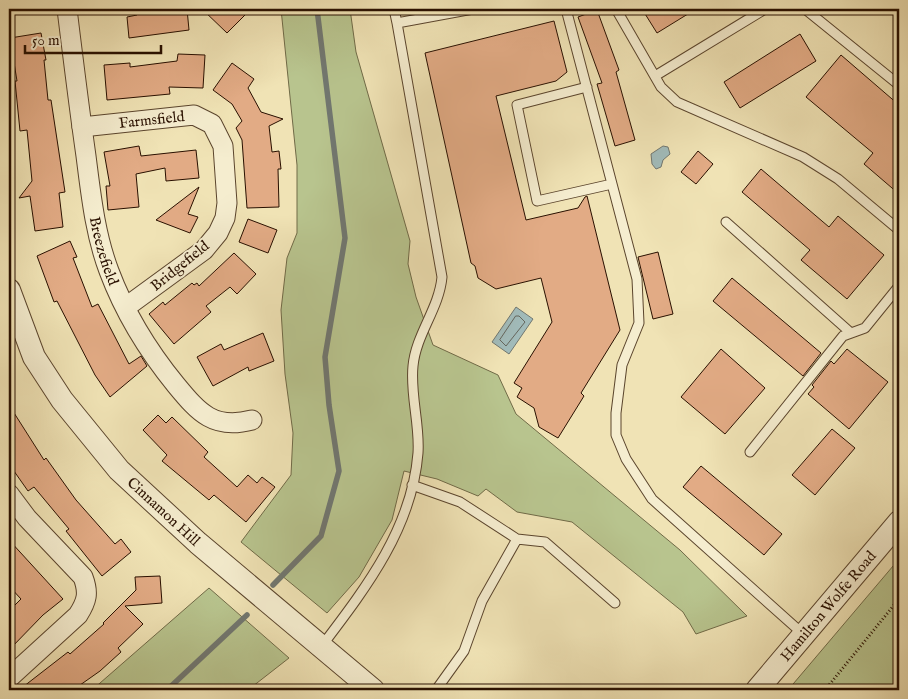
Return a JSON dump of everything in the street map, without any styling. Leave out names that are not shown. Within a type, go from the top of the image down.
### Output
[{"type":"street","name":"Breezefield","points":[[68,9],[94,220],[109,271],[126,308],[146,343],[171,379],[203,414],[235,425],[252,420]]},
{"type":"street","name":"Farmsfield","points":[[82,127],[194,115],[202,117],[216,128]]},
{"type":"street","name":"Bridgefield","points":[[126,308],[204,250],[218,233],[225,218],[228,203],[223,146],[216,128]]},
{"type":"street","name":"Cinnamon Hill","points":[[9,290],[34,357],[62,400],[120,470],[198,543],[372,690]]},
{"type":"street","points":[[9,494],[27,518],[83,577],[88,590],[88,596],[78,615],[9,677]]},
{"type":"street","name":"Hamilton Wolfe Road","points":[[757,690],[899,522]]},
{"type":"lane","points":[[320,647],[360,596],[385,556],[407,505],[418,454],[413,367],[418,342],[440,294],[442,277],[394,9]]},
{"type":"lane","points":[[397,23],[473,9]]},
{"type":"lane","points":[[566,9],[637,279],[639,323],[622,365],[616,413],[616,435],[626,459],[652,500],[804,635]]},
{"type":"lane","points":[[616,9],[661,87],[677,102],[803,157],[838,179],[899,230]]},
{"type":"lane","points":[[655,76],[765,9]]},
{"type":"lane","points":[[805,9],[899,85]]},
{"type":"lane","points":[[587,88],[517,105],[537,201],[612,184]]},
{"type":"lane","points":[[726,222],[851,333]]},
{"type":"lane","points":[[750,452],[843,336],[864,328],[899,286]]},
{"type":"lane","points":[[412,485],[460,502],[517,539],[545,542],[615,603]]},
{"type":"lane","points":[[436,690],[464,650],[482,601],[517,539]]},
{"type":"path","points":[[825,690],[899,599]]},
{"type":"green space","points":[[281,9],[350,9],[356,52],[410,241],[408,264],[416,297],[433,345],[498,375],[516,414],[680,550],[747,616],[696,634],[683,612],[572,522],[517,512],[486,489],[478,496],[437,479],[404,471],[392,520],[359,577],[327,613],[241,542],[291,475],[293,433],[285,374],[281,310],[287,258],[297,233],[297,165]]},
{"type":"green space","points":[[899,559],[899,690],[788,690]]},
{"type":"green space","points":[[209,588],[289,658],[248,690],[92,690]]},
{"type":"water","points":[[663,146],[668,147],[670,154],[663,160],[661,167],[656,169],[652,164],[651,154]]},
{"type":"water","points":[[516,307],[533,319],[509,354],[492,342]]},
{"type":"building","points":[[136,9],[187,9],[189,30],[129,38],[127,17],[137,15]]},
{"type":"building","points":[[202,9],[251,9],[227,33]]},
{"type":"building","points":[[642,9],[696,9],[657,33]]},
{"type":"building","points":[[597,10],[619,70],[616,72],[635,140],[615,146],[597,84],[602,83],[578,17]]},
{"type":"building","points":[[554,21],[567,72],[556,81],[496,96],[526,220],[578,208],[587,196],[620,330],[581,393],[584,396],[558,438],[539,427],[534,408],[517,397],[522,388],[514,383],[552,322],[541,278],[496,289],[478,278],[475,266],[471,263],[425,53]]},
{"type":"building","points":[[41,33],[46,60],[44,60],[48,100],[51,100],[65,192],[59,193],[63,227],[35,231],[30,196],[19,198],[32,181],[27,130],[20,131],[15,81],[17,81],[10,38]]},
{"type":"building","points":[[800,34],[816,61],[740,108],[724,82]]},
{"type":"building","points":[[178,54],[205,55],[203,88],[169,87],[170,94],[107,100],[104,65],[130,63],[130,67],[177,61]]},
{"type":"building","points":[[841,55],[899,105],[899,194],[864,164],[873,153],[806,97]]},
{"type":"building","points":[[232,63],[254,79],[248,88],[261,112],[283,119],[269,126],[272,152],[279,151],[281,169],[278,169],[279,207],[247,208],[242,140],[236,128],[242,121],[232,104],[213,90]]},
{"type":"building","points":[[139,146],[141,156],[196,150],[199,178],[166,181],[165,168],[136,174],[139,207],[108,210],[106,186],[110,186],[104,152]]},
{"type":"building","points":[[698,151],[713,164],[696,184],[681,172]]},
{"type":"building","points":[[761,169],[829,227],[838,216],[884,255],[847,299],[801,260],[810,250],[742,192]]},
{"type":"building","points":[[199,187],[188,214],[198,217],[190,233],[156,220]]},
{"type":"building","points":[[248,219],[277,230],[268,253],[239,242]]},
{"type":"building","points":[[70,241],[77,257],[73,258],[92,307],[98,304],[129,364],[141,356],[147,366],[110,397],[95,375],[57,301],[54,302],[37,256]]},
{"type":"building","points":[[658,252],[673,314],[653,319],[638,257]]},
{"type":"building","points":[[234,253],[256,274],[237,294],[230,287],[206,306],[211,312],[174,344],[149,314],[163,302],[165,305],[192,283],[194,285],[197,283],[199,286]]},
{"type":"building","points":[[732,278],[821,353],[803,376],[713,301]]},
{"type":"building","points":[[263,333],[274,361],[249,371],[248,367],[213,386],[197,357],[221,344],[224,350]]},
{"type":"building","points":[[721,349],[765,388],[725,434],[681,397]]},
{"type":"building","points":[[847,349],[888,382],[849,429],[808,394],[814,387],[812,385],[831,361],[834,364]]},
{"type":"building","points":[[9,405],[44,460],[46,458],[76,500],[115,544],[121,539],[131,552],[102,576],[66,531],[69,529],[34,487],[28,491],[9,464]]},
{"type":"building","points":[[158,415],[166,423],[172,417],[208,452],[204,457],[237,487],[248,475],[257,483],[262,477],[275,487],[246,522],[214,495],[209,500],[162,461],[167,455],[143,430]]},
{"type":"building","points":[[832,429],[855,448],[815,495],[792,475]]},
{"type":"building","points":[[701,466],[782,534],[764,555],[683,487]]},
{"type":"building","points":[[9,540],[63,599],[43,615],[9,650],[9,611],[21,599],[9,586]]},
{"type":"building","points":[[160,576],[162,603],[125,606],[143,624],[118,648],[121,652],[100,671],[73,690],[19,690],[68,652],[70,654],[104,624],[136,590],[135,577]]},
{"type":"waterway","points":[[273,585],[321,536],[339,471],[329,405],[325,357],[345,238],[317,9]]},
{"type":"waterway","points":[[167,690],[247,615]]}]
